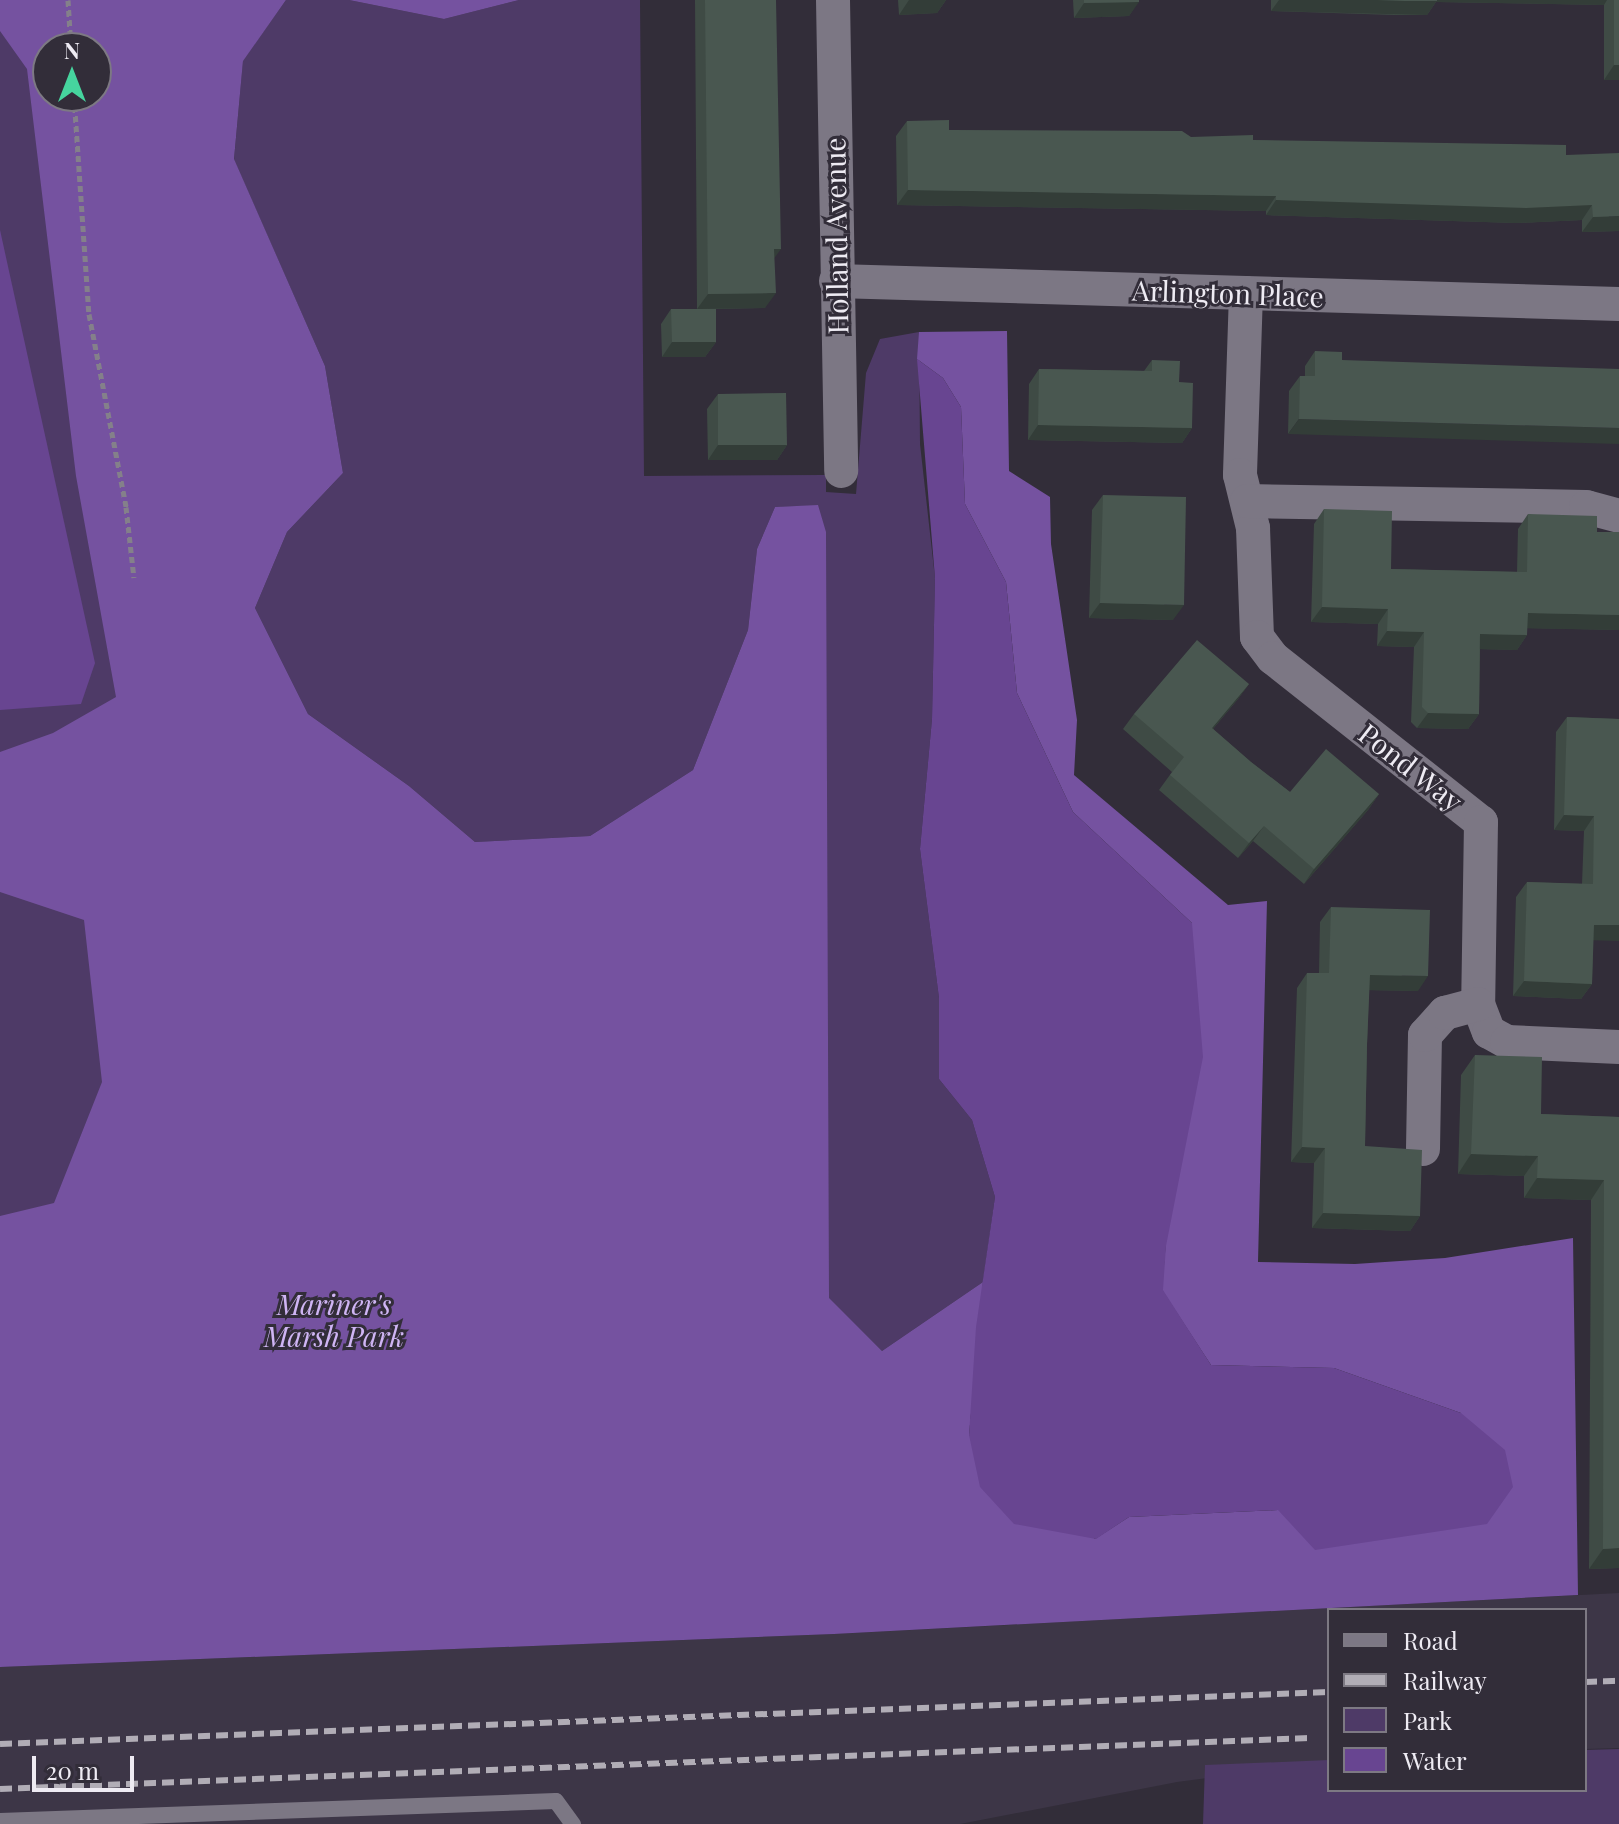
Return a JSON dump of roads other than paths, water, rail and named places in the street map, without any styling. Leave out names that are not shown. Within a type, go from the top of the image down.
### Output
[{"type":"street","name":"Holland Avenue","points":[[833,0],[841,471]]},
{"type":"street","name":"Arlington Place","points":[[836,281],[1619,304]]},
{"type":"street","name":"Pond Way","points":[[1246,293],[1240,475],[1253,528],[1257,637],[1273,658],[1481,822],[1478,1004]]},
{"type":"street","points":[[1247,501],[1586,507],[1619,516]]},
{"type":"street","points":[[1423,1149],[1425,1035],[1445,1013],[1478,1004],[1489,1032],[1507,1042],[1619,1047]]},
{"type":"lane","points":[[0,1821],[556,1801],[573,1824]]},
{"type":"water","points":[[0,230],[95,663],[81,704],[0,710]]},
{"type":"water","points":[[917,359],[943,378],[961,407],[965,504],[1006,582],[1017,693],[1073,812],[1192,923],[1203,1057],[1166,1246],[1163,1290],[1211,1365],[1334,1368],[1461,1413],[1505,1450],[1513,1487],[1487,1524],[1315,1550],[1278,1510],[1129,1517],[1096,1539],[1014,1524],[980,1487],[969,1435],[976,1327],[995,1197],[972,1120],[939,1079],[939,998],[920,849],[932,719],[935,578]]},
{"type":"railway","points":[[1587,1682],[1619,1681]]},
{"type":"railway","points":[[0,1744],[1327,1692]]},
{"type":"railway","points":[[0,1789],[1310,1738]]},
{"type":"park label","name":"Mariner's Marsh Park","points":[[334,1320]]}]
